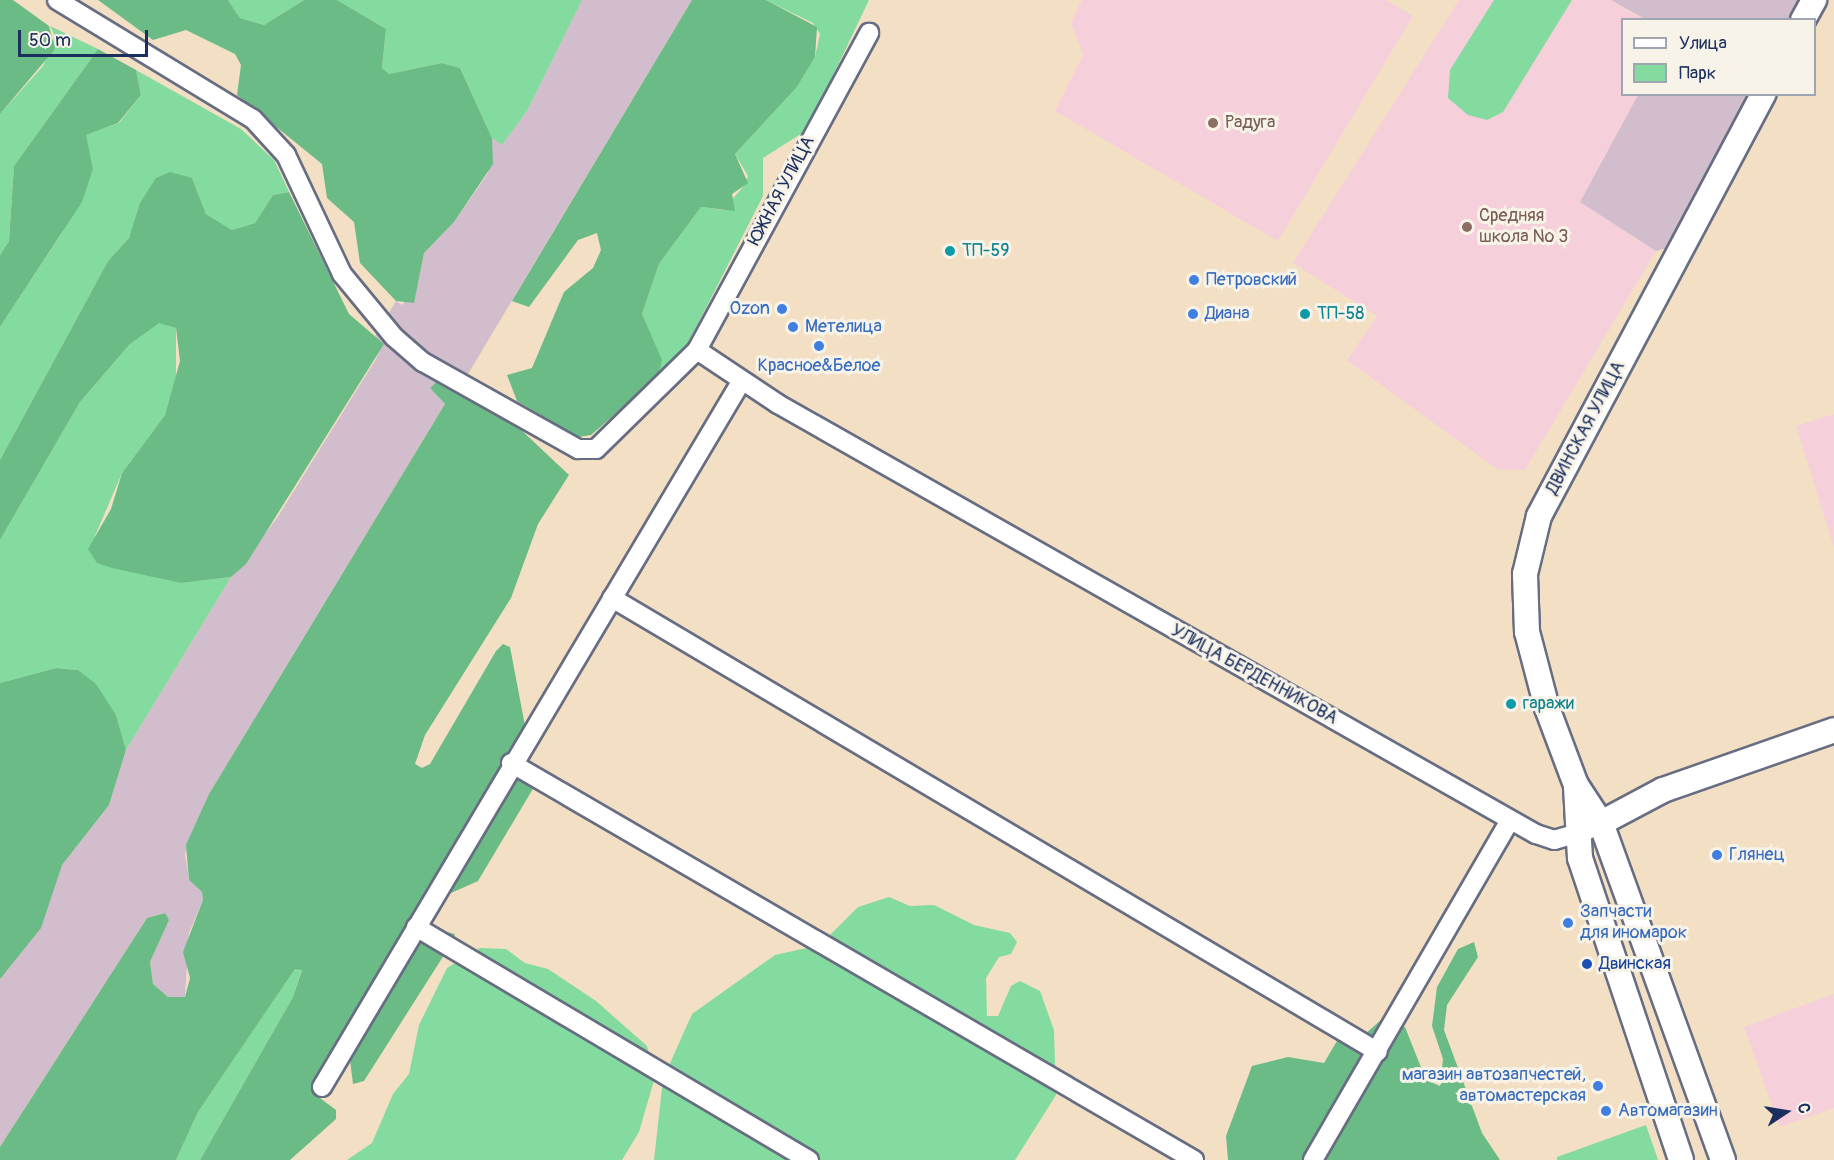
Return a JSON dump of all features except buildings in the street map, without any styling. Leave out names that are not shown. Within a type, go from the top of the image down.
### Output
[{"type":"street","name":"ЮЖНАЯ УЛИЦА","points":[[57,0],[253,119],[286,156],[342,274],[394,337],[423,362],[578,449],[596,449],[697,350],[869,33]]},
{"type":"street","points":[[1804,18],[1814,0]]},
{"type":"street","name":"ДВИНСКАЯ УЛИЦА","points":[[1681,1160],[1580,858],[1576,785],[1527,632],[1525,574],[1539,516],[1762,96]]},
{"type":"street","name":"УЛИЦА БЕРДЕННИКОВА","points":[[697,350],[741,382],[1510,820],[1554,840],[1579,835],[1664,790],[1834,730]]},
{"type":"street","points":[[322,1087],[511,763],[741,382]]},
{"type":"street","points":[[612,598],[1378,1052]]},
{"type":"street","points":[[511,763],[1194,1160]]},
{"type":"street","name":"ДВИНСКАЯ УЛИЦА","points":[[1576,785],[1600,823],[1723,1160]]},
{"type":"street","points":[[1313,1160],[1378,1052],[1510,820]]},
{"type":"street","points":[[416,927],[809,1160]]},
{"type":"shaded area","points":[[582,0],[692,0],[459,389],[436,382],[430,388],[445,404],[209,794],[185,854],[189,880],[202,892],[203,900],[189,933],[185,997],[168,997],[153,984],[150,962],[169,920],[164,913],[147,918],[0,1147],[0,979],[5,969],[32,938],[62,865],[109,805],[126,750],[231,577],[277,518],[376,359],[383,344],[375,336],[396,301],[402,305],[418,283],[424,253],[454,222],[488,173],[492,138],[502,145],[527,111]]},
{"type":"shaded area","name":"Радуга","points":[[1082,0],[1386,0],[1413,16],[1278,241],[1055,111],[1083,55],[1071,22]]},
{"type":"shaded area","name":"Средняя школа № 3","points":[[1459,0],[1611,0],[1643,18],[1621,18],[1621,96],[1637,96],[1580,202],[1656,251],[1525,470],[1497,469],[1347,360],[1377,316],[1293,263]]},
{"type":"shaded area","points":[[1611,0],[1806,0],[1796,18],[1643,18]]},
{"type":"shaded area","points":[[1637,96],[1752,96],[1667,248],[1656,251],[1580,202]]},
{"type":"shaded area","points":[[1834,414],[1834,547],[1796,426]]},
{"type":"shaded area","points":[[1834,994],[1834,1108],[1780,1127],[1744,1027]]},
{"type":"green space","points":[[0,0],[13,0],[49,26],[55,49],[0,114]]},
{"type":"green space","points":[[98,0],[228,0],[240,18],[264,25],[304,0],[337,0],[386,29],[382,68],[389,74],[442,63],[460,68],[492,138],[493,164],[454,222],[424,253],[414,303],[396,301],[360,263],[354,222],[327,198],[322,164],[237,95],[241,65],[235,54],[186,30],[153,40]]},
{"type":"green space","points":[[228,0],[304,0],[264,25],[240,18]]},
{"type":"green space","points":[[337,0],[582,0],[527,111],[502,145],[492,138],[460,68],[442,63],[389,74],[382,68],[386,29]]},
{"type":"green space","points":[[692,0],[766,0],[817,27],[815,57],[797,87],[735,154],[748,183],[732,194],[735,211],[701,207],[659,264],[642,314],[662,360],[658,377],[591,435],[578,437],[517,401],[507,375],[532,368],[564,292],[593,268],[601,250],[597,233],[578,240],[529,307],[512,301]]},
{"type":"green space","points":[[766,0],[869,0],[807,130],[763,158],[763,196],[684,351],[661,372],[642,314],[659,264],[701,207],[723,210],[743,187],[748,176],[735,154],[797,87],[815,57],[820,34],[813,23]]},
{"type":"green space","points":[[1494,0],[1572,0],[1503,112],[1487,120],[1468,115],[1448,98],[1450,70]]},
{"type":"green space","points":[[50,26],[98,49],[14,166],[9,241],[0,255],[0,114],[43,66],[55,36]]},
{"type":"green space","points":[[98,49],[136,70],[141,95],[118,123],[86,135],[93,169],[82,202],[0,327],[0,255],[9,241],[14,166]]},
{"type":"green space","points":[[136,70],[241,129],[274,160],[289,192],[273,195],[255,223],[232,230],[206,214],[192,178],[145,196],[129,238],[108,261],[0,460],[0,327],[62,233],[93,169],[85,135],[119,123],[141,95]]},
{"type":"green space","points":[[170,172],[192,178],[206,214],[232,230],[255,223],[273,195],[289,192],[349,314],[384,344],[246,564],[231,577],[181,583],[97,563],[88,549],[111,509],[122,473],[165,415],[180,361],[176,328],[159,323],[130,344],[80,402],[0,540],[0,460],[108,261],[129,238],[140,203],[156,178]]},
{"type":"green space","points":[[159,322],[176,328],[176,379],[165,415],[122,473],[95,536],[97,563],[181,583],[231,577],[126,750],[116,715],[78,670],[56,668],[0,683],[0,540],[80,402],[130,344]]},
{"type":"green space","points":[[436,382],[518,427],[569,475],[538,524],[511,598],[425,735],[415,764],[422,768],[430,764],[496,651],[503,644],[510,647],[526,731],[528,782],[534,787],[478,881],[442,897],[423,926],[455,934],[451,944],[364,1081],[353,1084],[349,1052],[328,1058],[320,1098],[336,1110],[336,1119],[290,1160],[200,1160],[293,997],[302,970],[295,969],[198,1112],[176,1160],[0,1160],[0,1147],[147,918],[165,913],[169,920],[150,962],[153,984],[168,997],[185,997],[190,978],[183,952],[203,900],[202,892],[189,880],[186,845],[209,794],[445,404],[430,388]]},
{"type":"green space","points":[[56,668],[78,670],[96,684],[116,715],[126,750],[109,805],[62,865],[41,928],[0,979],[0,683]]},
{"type":"green space","points":[[889,897],[910,906],[934,905],[974,925],[1010,933],[1017,942],[1011,954],[999,957],[986,978],[987,1016],[998,1016],[1011,986],[1020,981],[1040,991],[1054,1030],[1056,1095],[1015,1160],[654,1160],[663,1079],[692,1014],[775,955],[820,945],[858,907]]},
{"type":"green space","points":[[1474,942],[1478,957],[1447,1005],[1444,1030],[1482,1133],[1500,1160],[1228,1160],[1226,1136],[1252,1066],[1288,1057],[1324,1063],[1337,1041],[1356,1042],[1381,1020],[1405,1027],[1426,1080],[1440,1086],[1443,1059],[1432,1026],[1437,987],[1458,949]]},
{"type":"green space","points":[[480,948],[506,949],[525,963],[548,969],[596,1001],[647,1046],[655,1077],[639,1132],[622,1160],[347,1160],[372,1143],[393,1094],[409,1074],[419,1025],[447,968]]},
{"type":"green space","points":[[295,969],[302,969],[293,997],[200,1160],[176,1160],[198,1112]]},
{"type":"green space","points":[[1646,1125],[1658,1160],[1557,1160],[1557,1157]]},
{"type":"place","name":"Радуга","points":[[1213,123]]},
{"type":"place","name":"Средняя школа № 3","points":[[1467,227]]},
{"type":"place","name":"ТП-59","points":[[950,251]]},
{"type":"place","name":"Петровский","points":[[1194,280]]},
{"type":"place","name":"Ozon","points":[[782,309]]},
{"type":"place","name":"Диана","points":[[1193,314]]},
{"type":"place","name":"ТП-58","points":[[1305,314]]},
{"type":"place","name":"Метелица","points":[[793,327]]},
{"type":"place","name":"Красное&Белое","points":[[819,346]]},
{"type":"place","name":"гаражи","points":[[1511,704]]},
{"type":"place","name":"Глянец","points":[[1717,855]]},
{"type":"place","name":"Запчасти для иномарок","points":[[1568,923]]},
{"type":"place","name":"Двинская","points":[[1587,964]]},
{"type":"place","name":"магазин автозапчестей, автомастерская","points":[[1598,1086]]},
{"type":"place","name":"Автомагазин","points":[[1606,1111]]}]
